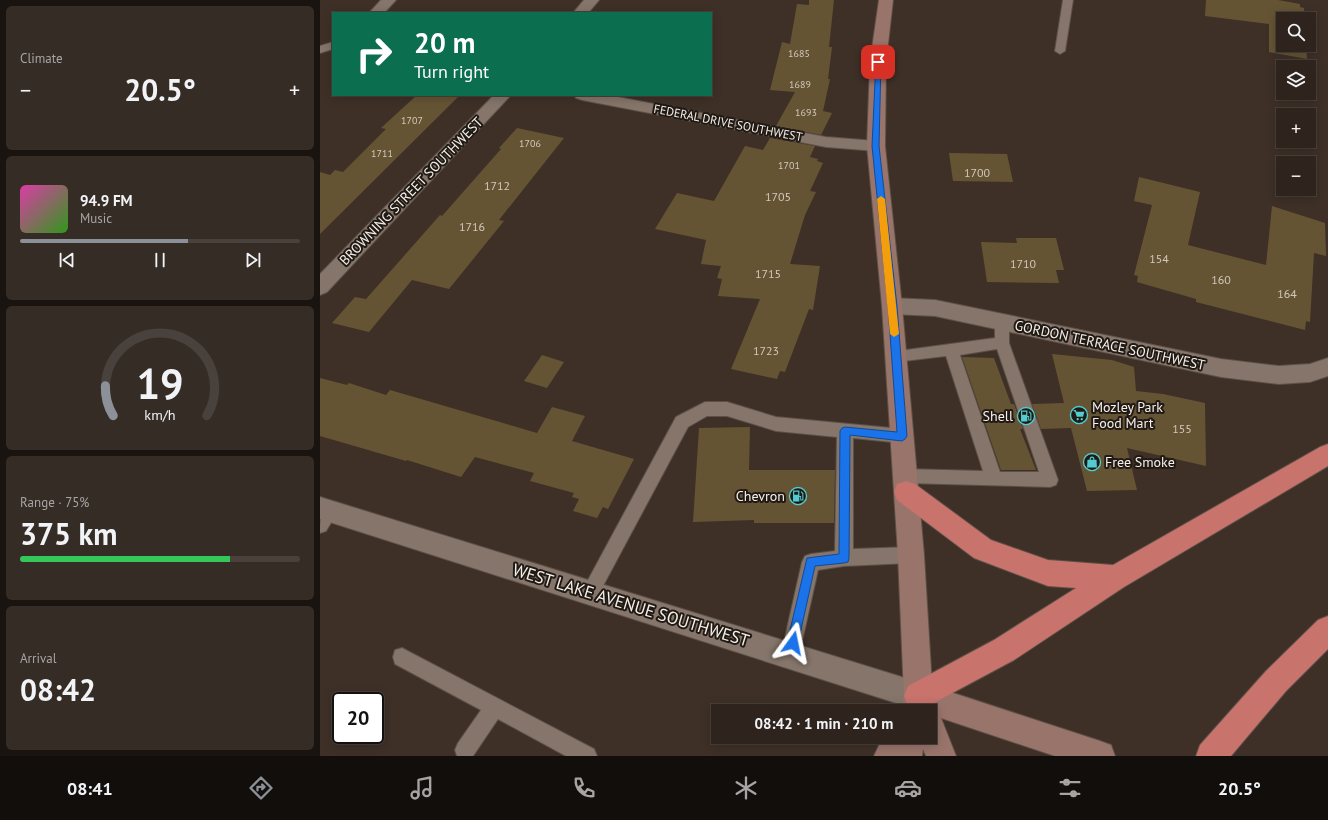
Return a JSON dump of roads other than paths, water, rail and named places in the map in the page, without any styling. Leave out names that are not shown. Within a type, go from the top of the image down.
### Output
[{"type":"highway","points":[[922,704],[1114,578],[1328,454]]},
{"type":"highway","points":[[906,484],[983,549],[1048,573],[1114,578]]},
{"type":"highway","points":[[1211,756],[1276,681],[1328,630]]},
{"type":"main road","points":[[886,0],[878,62],[876,146],[892,306],[906,484],[911,555],[917,704]]},
{"type":"main road","name":"WEST LAKE AVENUE SOUTHWEST","points":[[937,712],[1100,756]]},
{"type":"main road","points":[[889,756],[895,744]]},
{"type":"main road","points":[[907,756],[910,744]]},
{"type":"main road","points":[[936,744],[941,756]]},
{"type":"street","points":[[581,12],[592,0]]},
{"type":"street","name":"BROWNING STREET SOUTHWEST","points":[[320,287],[502,96]]},
{"type":"street","name":"FEDERAL DRIVE SOUTHWEST","points":[[587,96],[826,142],[876,146]]},
{"type":"street","name":"GORDON TERRACE SOUTHWEST","points":[[892,306],[934,308],[1221,368],[1279,375],[1310,373],[1328,367]]},
{"type":"street","name":"WEST LAKE AVENUE SOUTHWEST","points":[[323,514],[590,593],[790,655],[910,704]]},
{"type":"lane","points":[[1060,51],[1068,0]]},
{"type":"lane","points":[[320,50],[332,45]]},
{"type":"lane","points":[[906,484],[994,479],[1050,480],[1002,343],[1002,321]]},
{"type":"lane","points":[[896,356],[1002,343]]},
{"type":"lane","points":[[951,350],[994,479]]},
{"type":"lane","points":[[590,593],[682,422],[705,409],[726,409],[776,424],[902,436]]},
{"type":"lane","points":[[844,558],[845,431]]},
{"type":"lane","points":[[790,655],[811,562],[844,558],[911,555]]},
{"type":"lane","points":[[402,657],[587,756]]},
{"type":"lane","points":[[465,750],[495,706]]},
{"type":"place","name":"Mozley Park Food Mart","points":[[1079,415]]},
{"type":"place","name":"Shell","points":[[1026,416]]},
{"type":"place","name":"Free Smoke","points":[[1092,462]]},
{"type":"place","name":"Chevron","points":[[798,496]]}]
